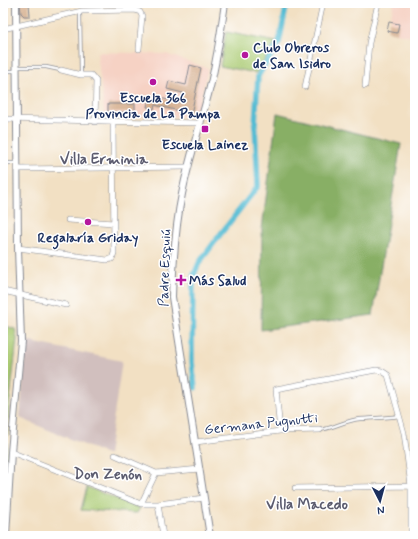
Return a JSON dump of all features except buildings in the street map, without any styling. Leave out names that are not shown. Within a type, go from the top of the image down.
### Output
[{"type":"street","points":[[6,536],[11,452],[21,340],[18,248],[16,3]]},
{"type":"street","name":"Padre Esquiú","points":[[210,536],[172,297],[178,216],[218,51],[225,3]]},
{"type":"street","points":[[305,87],[322,3]]},
{"type":"street","points":[[365,86],[369,44],[378,3]]},
{"type":"street","points":[[3,29],[80,12],[135,10],[140,12],[142,16],[139,49]]},
{"type":"street","points":[[61,70],[81,75],[91,75],[96,81],[95,122]]},
{"type":"street","points":[[3,119],[201,123]]},
{"type":"street","points":[[18,248],[107,260],[112,258],[114,254],[113,122]]},
{"type":"street","points":[[18,166],[189,167]]},
{"type":"street","points":[[68,220],[114,223]]},
{"type":"street","points":[[3,291],[66,305]]},
{"type":"street","points":[[280,431],[276,389],[376,370],[382,371],[388,375],[404,433],[411,486],[411,536]]},
{"type":"street","name":"Germana Pugnutti","points":[[196,442],[280,431],[320,430]]},
{"type":"street","points":[[11,452],[141,504],[158,504],[204,498]]},
{"type":"street","points":[[115,455],[156,473],[200,469]]},
{"type":"street","points":[[141,504],[156,473]]},
{"type":"street","points":[[295,488],[411,486]]},
{"type":"street","points":[[158,504],[163,536]]},
{"type":"lane","points":[[80,12],[81,75]]},
{"type":"lane","points":[[3,71],[46,67],[61,70]]},
{"type":"lane","points":[[3,163],[18,166]]},
{"type":"lane","name":"Germana Pugnutti","points":[[320,430],[360,419],[384,419],[399,416]]},
{"type":"shaded area","points":[[394,3],[415,3],[410,36],[387,31]]},
{"type":"shaded area","name":"Escuela 366 Provincia de La Pampa","points":[[97,52],[166,54],[208,68],[197,115],[194,117],[107,116],[104,112]]},
{"type":"shaded area","points":[[26,341],[122,361],[108,455],[20,418]]},
{"type":"green space","name":"Club Obreros de San Isidro","points":[[226,32],[276,42],[256,73],[220,66]]},
{"type":"green space","points":[[277,113],[401,144],[373,315],[261,330],[262,229]]},
{"type":"green space","points":[[3,325],[15,329],[17,339],[9,407],[6,466],[3,465]]},
{"type":"green space","points":[[87,487],[140,508],[137,513],[81,510]]},
{"type":"waterway","points":[[195,388],[192,361],[193,277],[199,263],[258,186],[255,125],[258,76],[279,43],[287,3]]},
{"type":"place","name":"Club Obreros de San Isidro","points":[[245,55]]},
{"type":"place","name":"Escuela 366 Provincia de La Pampa","points":[[153,82]]},
{"type":"place","name":"Escuela Lainez","points":[[205,129]]},
{"type":"place","name":"Regalaría Griday","points":[[88,222]]},
{"type":"place","name":"Más Salud","points":[[181,280]]},
{"type":"district","name":"Villa Erminia","points":[[104,159]]},
{"type":"district","name":"Don Zenón","points":[[108,474]]},
{"type":"district","name":"Villa Macedo","points":[[307,504]]}]
